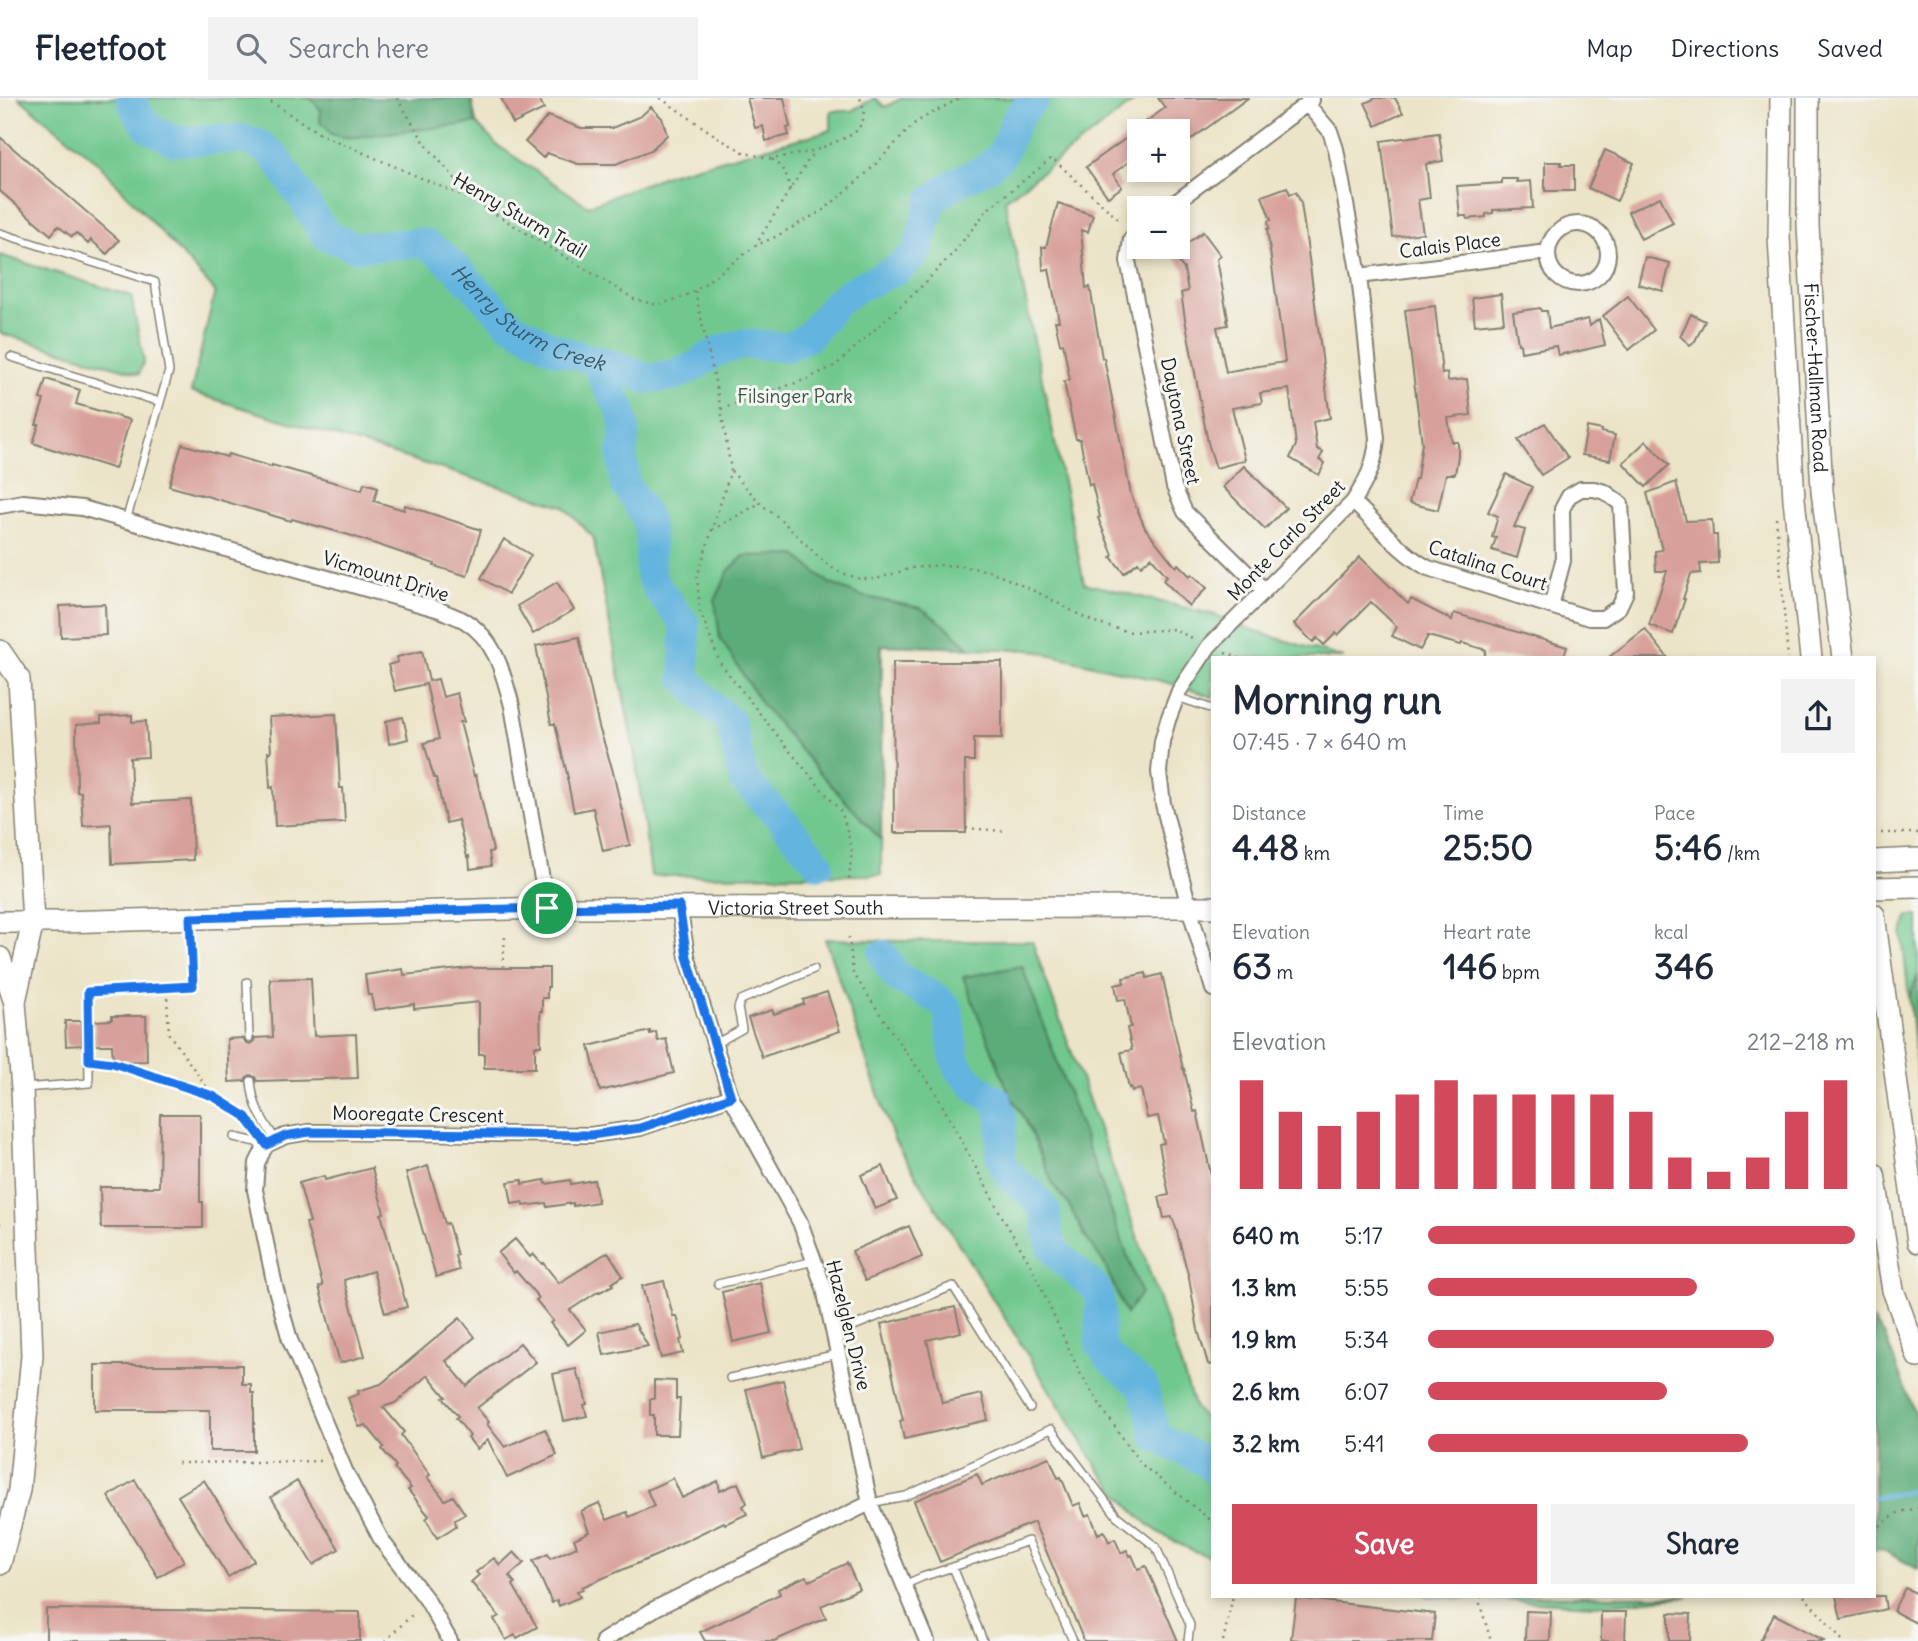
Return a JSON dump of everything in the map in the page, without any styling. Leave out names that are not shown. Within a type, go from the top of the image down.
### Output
[{"type":"main road","name":"Fischer-Hallman Road","points":[[1781,98],[1780,251],[1794,499],[1811,656]]},
{"type":"main road","name":"Fischer-Hallman Road","points":[[1808,98],[1808,225],[1822,491],[1843,656]]},
{"type":"main road","points":[[0,651],[19,679],[33,922],[15,1003]]},
{"type":"main road","points":[[1876,860],[1918,859]]},
{"type":"main road","points":[[1876,888],[1918,887]]},
{"type":"main road","name":"Victoria Street South","points":[[0,922],[679,906],[1211,907]]},
{"type":"main road","points":[[1876,930],[1918,1242]]},
{"type":"main road","points":[[0,958],[15,1003],[22,1088],[32,1356],[19,1490],[0,1564]]},
{"type":"main road","points":[[1876,1186],[1893,1290],[1918,1357]]},
{"type":"street","points":[[1184,196],[1311,101]]},
{"type":"street","name":"Monte Carlo Street","points":[[1211,982],[1163,804],[1159,772],[1162,741],[1176,697],[1209,646],[1353,502],[1367,480],[1376,456],[1377,438],[1359,276],[1336,149],[1330,131],[1311,101]]},
{"type":"street","points":[[1577,223],[1590,225],[1599,232],[1609,252],[1608,263],[1601,274],[1586,284],[1575,284],[1563,281],[1554,274],[1548,263],[1547,252],[1552,237],[1559,229],[1577,223]]},
{"type":"street","name":"Calais Place","points":[[1359,276],[1547,252]]},
{"type":"street","name":"Daytona Street","points":[[1128,259],[1174,487],[1185,512],[1264,590]]},
{"type":"street","name":"Catalina Court","points":[[1353,502],[1410,558],[1428,568],[1589,618],[1603,618],[1619,607],[1626,592],[1621,504],[1605,492],[1581,489],[1569,496],[1562,509],[1563,561],[1551,606]]},
{"type":"street","name":"Vicmount Drive","points":[[0,506],[23,502],[82,508],[440,610],[465,621],[481,634],[494,651],[503,674],[512,706],[547,908]]},
{"type":"street","name":"Hazelglen Drive","points":[[679,906],[687,957],[731,1097],[800,1222],[824,1288],[870,1503],[927,1641]]},
{"type":"street","name":"Mooregate Crescent","points":[[269,1145],[285,1136],[309,1132],[591,1135],[640,1128],[731,1097]]},
{"type":"street","points":[[269,1145],[257,1163],[255,1190],[275,1286],[290,1340],[341,1461],[382,1541],[427,1600],[450,1641]]},
{"type":"street","points":[[603,1641],[656,1608],[870,1503]]},
{"type":"lane","points":[[0,233],[155,282],[169,371],[126,520]]},
{"type":"lane","points":[[11,356],[160,402]]},
{"type":"lane","points":[[1176,697],[1211,708]]},
{"type":"lane","points":[[22,1088],[89,1083],[88,992],[193,986],[190,918]]},
{"type":"lane","points":[[714,1044],[742,1029],[738,1008],[741,1000],[814,970]]},
{"type":"lane","points":[[247,982],[249,1038]]},
{"type":"lane","points":[[251,1081],[257,1113],[269,1145]]},
{"type":"lane","points":[[234,1137],[269,1145]]},
{"type":"lane","points":[[718,1284],[814,1261]]},
{"type":"lane","points":[[834,1334],[953,1286],[1030,1408]]},
{"type":"lane","points":[[730,1378],[838,1354]]},
{"type":"lane","points":[[870,1503],[906,1496],[1051,1429],[1117,1516],[1156,1547],[1191,1625],[1188,1641]]},
{"type":"lane","points":[[904,1585],[1028,1541],[1073,1641]]},
{"type":"lane","points":[[953,1567],[983,1641]]},
{"type":"path","name":"Henry Sturm Trail","points":[[265,98],[320,134],[474,201],[634,299],[657,305],[681,298],[755,246],[825,209],[869,171],[916,122],[960,98]]},
{"type":"path","points":[[397,98],[426,145],[474,201]]},
{"type":"path","points":[[660,98],[745,153],[772,159],[814,151],[858,130],[864,110],[860,98]]},
{"type":"path","name":"Henry Sturm Trail","points":[[755,246],[814,151]]},
{"type":"path","points":[[721,409],[807,379],[836,365],[918,290],[956,251],[988,209],[1052,158],[1119,220]]},
{"type":"path","points":[[772,159],[785,170],[790,191]]},
{"type":"path","points":[[695,290],[721,409],[731,470],[697,577],[700,611],[720,663],[842,813],[852,849],[849,880]]},
{"type":"path","points":[[731,470],[760,503],[837,571],[860,579],[876,579],[912,568],[940,565],[990,571],[1105,626],[1131,632],[1173,629],[1190,638]]},
{"type":"path","points":[[712,530],[760,503]]},
{"type":"path","points":[[966,828],[1003,831]]},
{"type":"path","points":[[1876,833],[1918,833]]},
{"type":"path","points":[[503,967],[506,936]]},
{"type":"path","points":[[849,937],[853,972],[904,1050],[933,1088],[1030,1264],[1080,1373],[1141,1464],[1211,1520]]},
{"type":"path","points":[[167,988],[169,1034],[213,1096]]},
{"type":"path","points":[[89,1060],[113,1063],[213,1096],[245,1116],[269,1145]]},
{"type":"path","points":[[178,1463],[341,1461]]},
{"type":"path","points":[[1876,1529],[1899,1512],[1918,1508]]},
{"type":"path","points":[[1223,1641],[1233,1598]]},
{"type":"path","points":[[1481,1598],[1480,1604],[1491,1641]]},
{"type":"path","points":[[1806,1598],[1843,1641]]},
{"type":"path","points":[[384,1641],[427,1600]]},
{"type":"green space","name":"Filsinger Park","points":[[19,98],[471,98],[476,123],[497,145],[588,206],[669,174],[831,130],[831,111],[851,111],[875,98],[885,107],[902,98],[1139,98],[1005,200],[1084,583],[1215,615],[1260,633],[1337,656],[1211,656],[1211,696],[1169,683],[1031,650],[882,645],[881,875],[651,876],[635,756],[593,537],[563,506],[191,392],[215,291],[97,162]]},
{"type":"green space","points":[[310,98],[471,98],[476,123],[359,137],[339,136],[331,134],[326,126],[320,123],[321,110]]},
{"type":"green space","points":[[0,255],[131,296],[144,361],[139,374],[0,333]]},
{"type":"green space","points":[[796,555],[829,583],[861,596],[921,608],[970,648],[881,645],[881,840],[762,705],[720,638],[715,601],[729,570],[744,556]]},
{"type":"green space","points":[[1908,916],[1918,916],[1918,975],[1909,998],[1902,934]]},
{"type":"green space","points":[[825,939],[1032,941],[1145,1258],[1195,1408],[1211,1426],[1211,1557],[1177,1543],[1149,1525],[1136,1514],[1100,1471],[894,1140]],"holes":[[[964,977],[1141,1292],[1126,1314],[1104,1263],[1085,1236],[1069,1205],[1054,1186],[1025,1119],[1010,1095]]]},
{"type":"green space","points":[[1022,966],[1141,1293],[1126,1314],[1104,1263],[1085,1236],[1069,1205],[1054,1186],[1025,1119],[1010,1095],[963,977]]},
{"type":"green space","points":[[1918,975],[1918,1082],[1909,998]]},
{"type":"green space","points":[[1876,1324],[1885,1336],[1918,1423],[1918,1569],[1881,1549],[1876,1550]]},
{"type":"green space","points":[[1463,1598],[1667,1598],[1595,1605]]},
{"type":"building","points":[[501,98],[539,98],[544,109],[513,124]]},
{"type":"building","points":[[747,98],[784,98],[789,135],[766,141],[763,126],[755,128]]},
{"type":"building","points":[[1158,98],[1248,98],[1190,140],[1190,119],[1150,119],[1165,108]]},
{"type":"building","points":[[1376,98],[1395,98],[1403,113],[1376,126],[1365,103]]},
{"type":"building","points":[[651,107],[662,118],[667,135],[651,150],[616,164],[578,164],[547,153],[543,158],[525,142],[548,116],[581,128],[612,128],[641,116]]},
{"type":"building","points":[[1439,133],[1443,161],[1426,164],[1430,198],[1418,200],[1423,233],[1393,237],[1381,141]]},
{"type":"building","points":[[0,137],[119,240],[107,254],[91,240],[88,244],[76,233],[72,237],[58,226],[51,235],[0,191]]},
{"type":"building","points":[[1127,138],[1127,163],[1113,174],[1122,187],[1108,197],[1086,167]]},
{"type":"building","points":[[1605,150],[1634,163],[1617,201],[1588,188]]},
{"type":"building","points":[[1545,162],[1574,165],[1574,191],[1545,191]]},
{"type":"building","points":[[1502,179],[1531,181],[1533,208],[1493,210],[1493,213],[1486,214],[1486,217],[1467,219],[1466,216],[1460,216],[1457,186],[1502,183]]},
{"type":"building","points":[[1287,187],[1290,194],[1296,192],[1301,203],[1330,418],[1313,422],[1317,449],[1323,452],[1319,460],[1325,463],[1319,475],[1290,458],[1296,445],[1289,389],[1260,393],[1262,403],[1232,408],[1245,460],[1216,468],[1208,443],[1181,293],[1188,291],[1184,269],[1176,259],[1190,259],[1190,241],[1203,232],[1221,256],[1217,259],[1228,325],[1217,327],[1226,372],[1285,362],[1267,229],[1268,221],[1271,220],[1262,196]]},
{"type":"building","points":[[1660,197],[1673,223],[1641,239],[1628,212]]},
{"type":"building","points":[[1058,203],[1093,215],[1088,232],[1081,230],[1086,288],[1090,287],[1131,495],[1145,528],[1176,567],[1178,564],[1207,588],[1189,606],[1163,580],[1167,576],[1151,557],[1141,566],[1138,562],[1124,573],[1111,557],[1113,555],[1098,518],[1100,517],[1092,484],[1089,485],[1080,439],[1076,439],[1068,402],[1064,381],[1070,380],[1063,343],[1060,344],[1055,321],[1059,321],[1049,269],[1043,270],[1042,247],[1046,247]]},
{"type":"building","points":[[1645,257],[1670,263],[1663,291],[1638,284]]},
{"type":"building","points":[[1501,294],[1504,322],[1475,325],[1472,298]]},
{"type":"building","points":[[1628,296],[1654,330],[1629,350],[1603,316]]},
{"type":"building","points":[[1435,306],[1442,374],[1447,373],[1448,381],[1467,379],[1471,415],[1448,418],[1452,442],[1458,442],[1458,456],[1455,474],[1446,474],[1438,510],[1409,503],[1417,479],[1422,443],[1405,310]]},
{"type":"building","points":[[1540,308],[1541,311],[1547,311],[1549,328],[1588,319],[1590,326],[1599,319],[1605,345],[1558,355],[1556,346],[1521,352],[1513,312]]},
{"type":"building","points":[[1691,314],[1705,321],[1695,341],[1690,345],[1680,336]]},
{"type":"building","points":[[46,379],[80,390],[76,404],[130,420],[115,469],[33,443],[39,425],[36,425],[44,400],[40,399]]},
{"type":"building","points":[[1545,423],[1568,458],[1541,475],[1518,440]]},
{"type":"building","points":[[1587,427],[1615,435],[1610,460],[1582,455]]},
{"type":"building","points":[[1646,441],[1669,465],[1646,487],[1623,463]]},
{"type":"building","points":[[182,444],[362,490],[364,483],[378,487],[374,501],[404,510],[405,505],[481,530],[467,576],[349,535],[169,486]]},
{"type":"building","points":[[1244,466],[1286,508],[1265,529],[1223,487]]},
{"type":"building","points":[[1506,474],[1532,487],[1514,527],[1525,530],[1517,558],[1492,550],[1496,538],[1492,537],[1498,516],[1488,512]]},
{"type":"building","points":[[1676,482],[1686,521],[1712,520],[1713,535],[1717,535],[1718,563],[1700,564],[1701,573],[1691,574],[1673,634],[1649,625],[1667,571],[1656,571],[1655,551],[1662,550],[1647,493]]},
{"type":"building","points":[[504,539],[531,555],[508,594],[481,578]]},
{"type":"building","points":[[1360,557],[1408,604],[1411,599],[1452,620],[1454,613],[1567,647],[1564,656],[1484,656],[1486,650],[1428,636],[1420,650],[1392,636],[1397,627],[1371,602],[1324,645],[1317,638],[1313,642],[1294,624]]},
{"type":"building","points":[[557,582],[574,610],[533,634],[517,606]]},
{"type":"building","points":[[105,604],[106,635],[61,637],[60,606]]},
{"type":"building","points":[[1645,629],[1666,656],[1611,656]]},
{"type":"building","points":[[579,637],[630,845],[603,851],[593,808],[574,812],[555,724],[551,724],[536,646]]},
{"type":"building","points":[[422,651],[429,681],[438,679],[443,697],[457,693],[464,722],[460,722],[474,776],[476,775],[493,851],[489,852],[491,866],[470,869],[469,856],[467,857],[458,820],[446,823],[436,778],[424,743],[439,739],[426,684],[395,691],[388,665],[398,662],[397,657]]},
{"type":"building","points":[[893,662],[1002,662],[1002,738],[974,738],[974,761],[965,761],[966,833],[894,833]]},
{"type":"building","points":[[336,714],[340,788],[343,788],[345,822],[275,826],[268,752],[271,752],[269,717]]},
{"type":"building","points":[[132,715],[132,722],[146,721],[148,757],[130,758],[132,803],[191,800],[193,860],[112,864],[111,824],[83,826],[81,792],[77,792],[76,725],[101,723],[101,717]]},
{"type":"building","points":[[403,717],[408,739],[389,744],[386,721]]},
{"type":"building","points":[[470,968],[549,968],[547,998],[542,998],[540,1011],[541,1046],[535,1046],[535,1068],[484,1068],[484,1054],[479,1054],[479,1002],[414,1009],[414,1004],[374,1010],[371,995],[368,995],[365,975],[403,969],[404,975]]},
{"type":"building","points":[[1146,973],[1147,978],[1162,974],[1183,1069],[1194,1112],[1197,1111],[1211,1175],[1211,1365],[1208,1364],[1198,1330],[1189,1278],[1176,1228],[1172,1217],[1164,1218],[1159,1197],[1169,1195],[1159,1144],[1164,1143],[1158,1116],[1147,1118],[1141,1089],[1132,1091],[1131,1087],[1129,1088],[1121,1052],[1132,1050],[1127,1028],[1131,1027],[1125,999],[1118,1000],[1115,985],[1124,983],[1123,978]]},
{"type":"building","points":[[311,978],[314,1036],[356,1034],[358,1078],[257,1081],[251,1075],[245,1081],[229,1082],[227,1039],[243,1038],[250,1044],[255,1038],[273,1037],[270,979]]},
{"type":"building","points":[[827,992],[840,1031],[762,1057],[748,1018],[772,1010],[774,1014],[804,1004],[803,1000]]},
{"type":"building","points":[[112,1016],[146,1016],[147,1061],[113,1062],[112,1045],[95,1045],[94,1021],[112,1020]]},
{"type":"building","points":[[65,1021],[82,1021],[82,1045],[66,1046]]},
{"type":"building","points":[[650,1031],[650,1034],[656,1032],[658,1041],[666,1039],[674,1073],[600,1091],[589,1046]]},
{"type":"building","points":[[160,1114],[200,1114],[200,1202],[203,1202],[203,1228],[101,1228],[100,1187],[159,1187]]},
{"type":"building","points":[[428,1166],[445,1224],[448,1223],[459,1270],[436,1277],[406,1173]]},
{"type":"building","points":[[883,1166],[897,1200],[875,1209],[861,1175]]},
{"type":"building","points":[[372,1168],[384,1213],[381,1214],[407,1307],[385,1313],[373,1271],[344,1280],[365,1356],[340,1363],[319,1287],[323,1286],[306,1223],[310,1222],[299,1183],[324,1176],[325,1180]]},
{"type":"building","points":[[522,1180],[522,1184],[570,1180],[571,1184],[594,1180],[598,1202],[547,1207],[546,1203],[524,1206],[523,1202],[512,1204],[508,1182]]},
{"type":"building","points":[[909,1226],[922,1257],[865,1281],[852,1251]]},
{"type":"building","points":[[515,1239],[530,1257],[533,1254],[543,1263],[559,1283],[608,1252],[623,1276],[612,1283],[613,1285],[570,1310],[586,1330],[568,1345],[550,1323],[553,1321],[536,1300],[539,1298],[498,1253]]},
{"type":"building","points":[[664,1281],[673,1316],[677,1316],[683,1339],[680,1340],[683,1353],[661,1358],[642,1286]]},
{"type":"building","points":[[760,1283],[771,1333],[733,1342],[722,1292]]},
{"type":"building","points":[[955,1307],[961,1332],[927,1340],[942,1403],[982,1394],[988,1420],[904,1439],[900,1421],[903,1420],[881,1324]]},
{"type":"building","points":[[460,1318],[475,1337],[446,1361],[467,1386],[520,1343],[536,1362],[477,1408],[489,1422],[487,1424],[505,1447],[545,1429],[557,1455],[507,1478],[488,1440],[477,1449],[456,1418],[458,1416],[443,1398],[446,1397],[428,1375],[395,1403],[383,1407],[404,1432],[401,1435],[430,1475],[427,1477],[445,1500],[453,1496],[465,1514],[455,1520],[456,1526],[437,1538],[426,1519],[429,1516],[408,1490],[411,1488],[394,1468],[396,1466],[382,1449],[384,1447],[366,1425],[359,1427],[348,1398],[359,1394],[358,1391],[381,1384]]},
{"type":"building","points":[[635,1324],[648,1346],[604,1355],[599,1332]]},
{"type":"building","points":[[95,1365],[242,1365],[242,1384],[251,1384],[251,1393],[254,1393],[254,1451],[210,1451],[210,1410],[95,1410]]},
{"type":"building","points":[[576,1369],[587,1404],[584,1405],[587,1416],[564,1421],[553,1374]]},
{"type":"building","points":[[654,1380],[676,1381],[676,1399],[680,1399],[678,1435],[654,1435],[654,1415],[650,1415],[650,1399],[654,1399]]},
{"type":"building","points":[[783,1380],[799,1449],[763,1458],[746,1389]]},
{"type":"building","points":[[1049,1457],[1073,1506],[1080,1503],[1085,1516],[1090,1514],[1098,1534],[1104,1531],[1109,1542],[1115,1539],[1121,1553],[1127,1550],[1130,1556],[1132,1555],[1138,1569],[1146,1566],[1178,1641],[1084,1641],[1034,1522],[940,1562],[914,1501],[977,1474],[982,1485]]},
{"type":"building","points":[[673,1478],[682,1498],[718,1481],[720,1491],[738,1483],[747,1503],[743,1506],[747,1514],[582,1587],[583,1589],[577,1591],[580,1597],[559,1606],[557,1600],[552,1603],[533,1561],[548,1554],[550,1559],[577,1547],[574,1539],[589,1532],[581,1511],[599,1503],[607,1520],[627,1512],[629,1517],[654,1506],[647,1490]]},
{"type":"building","points":[[135,1480],[184,1561],[158,1577],[108,1496]]},
{"type":"building","points":[[204,1480],[254,1561],[228,1577],[178,1496]]},
{"type":"building","points":[[297,1481],[339,1549],[313,1565],[271,1497]]},
{"type":"building","points":[[514,1552],[524,1563],[509,1576],[537,1627],[517,1638],[515,1635],[506,1640],[494,1619],[499,1616],[471,1582],[479,1575],[476,1572],[494,1558],[500,1565]]},
{"type":"building","points":[[847,1563],[859,1589],[821,1606],[826,1618],[774,1641],[705,1641],[700,1632],[780,1594],[778,1589],[806,1576],[809,1581]]},
{"type":"building","points":[[1905,1588],[1918,1594],[1918,1624],[1893,1611]]},
{"type":"building","points":[[1884,1596],[1886,1609],[1841,1619],[1836,1598]]},
{"type":"building","points":[[1296,1598],[1435,1614],[1432,1641],[1291,1639]]},
{"type":"building","points":[[46,1609],[360,1612],[360,1641],[46,1641]]},
{"type":"building","points":[[1526,1611],[1551,1612],[1550,1641],[1525,1641]]},
{"type":"building","points":[[1601,1612],[1626,1612],[1625,1641],[1601,1641]]},
{"type":"building","points":[[1669,1613],[1691,1614],[1690,1641],[1669,1641]]},
{"type":"building","points":[[1774,1614],[1825,1641],[1760,1641]]},
{"type":"waterway","name":"Henry Sturm Creek","points":[[131,98],[148,127],[174,141],[242,139],[261,145],[276,158],[326,235],[355,247],[424,243],[459,271],[510,324],[555,349],[648,379],[677,375],[718,351],[743,344],[787,347],[808,337],[837,302],[853,290],[898,269],[917,253],[932,200],[956,183],[985,169],[1002,155],[1017,118],[1035,98]]},
{"type":"waterway","name":"Henry Sturm Creek","points":[[596,361],[621,409],[625,430],[622,454],[625,484],[646,517],[650,535],[650,574],[657,588],[685,624],[685,678],[730,721],[744,780],[819,864]]},
{"type":"waterway","name":"Henry Sturm Creek","points":[[883,955],[897,977],[938,999],[948,1009],[954,1056],[960,1070],[978,1089],[997,1101],[1002,1116],[1001,1157],[1004,1166],[1011,1178],[1031,1193],[1046,1211],[1048,1234],[1058,1255],[1097,1290],[1100,1302],[1100,1345],[1111,1360],[1143,1386],[1156,1435],[1211,1467]]},
{"type":"waterway","name":"Henry Sturm Creek","points":[[1876,1498],[1918,1489]]},
{"type":"route","points":[[679,906],[687,957],[731,1097],[640,1128],[591,1135],[309,1132],[285,1136],[267,1145],[245,1116],[213,1096],[113,1063],[89,1060],[88,992],[193,986],[190,918],[547,908],[679,906]]}]
